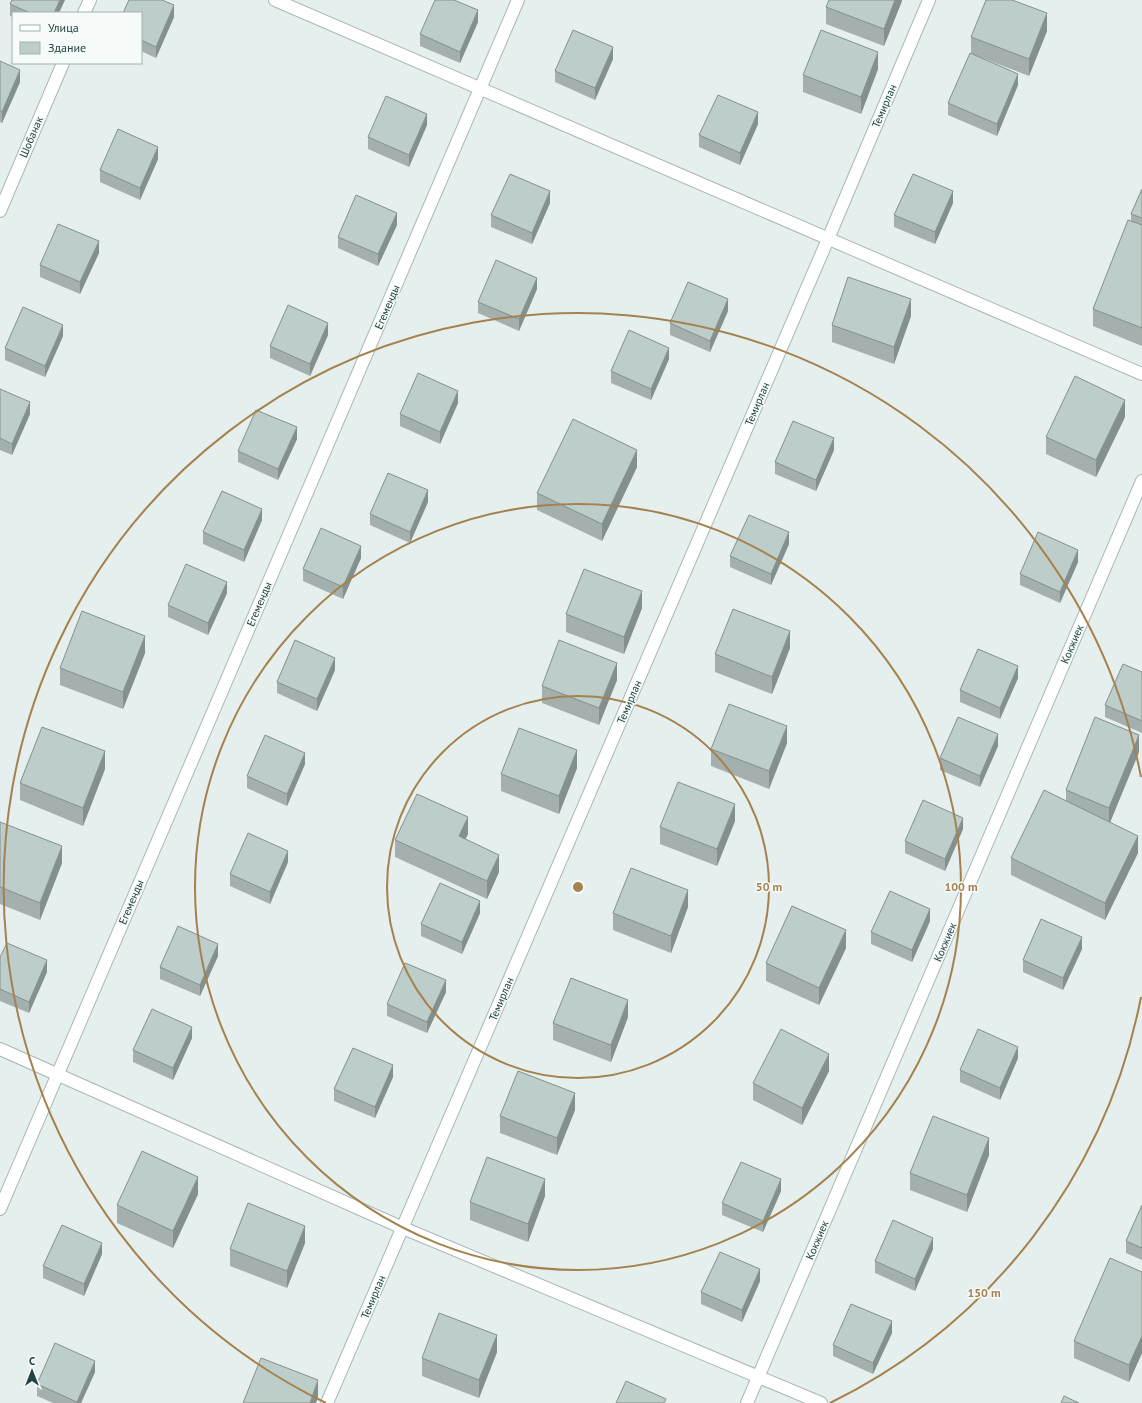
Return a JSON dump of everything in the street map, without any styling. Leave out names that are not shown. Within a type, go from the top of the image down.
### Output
[{"type":"street","points":[[84,12],[90,0]]},
{"type":"street","points":[[275,0],[1142,374]]},
{"type":"street","name":"Егеменды","points":[[0,1209],[518,0]]},
{"type":"street","name":"Темирлан","points":[[328,1403],[828,239],[929,0]]},
{"type":"street","name":"Шобанак","points":[[0,211],[63,64]]},
{"type":"street","name":"Кокжиек","points":[[747,1403],[1142,481]]},
{"type":"street","points":[[0,1049],[403,1228],[821,1403]]},
{"type":"building","points":[[12,0],[60,0],[54,12],[28,12],[10,4]]},
{"type":"building","points":[[129,0],[162,0],[174,5],[156,47],[142,40],[142,12],[123,12]]},
{"type":"building","points":[[435,0],[454,0],[478,10],[460,52],[420,34]]},
{"type":"building","points":[[829,0],[895,0],[884,29],[826,7]]},
{"type":"building","points":[[986,0],[1012,0],[1047,13],[1029,59],[971,37]]},
{"type":"building","points":[[573,30],[613,47],[595,88],[555,71]]},
{"type":"building","points":[[821,30],[878,52],[861,97],[803,75]]},
{"type":"building","points":[[970,53],[1018,74],[997,124],[948,103]]},
{"type":"building","points":[[0,61],[20,70],[2,112],[0,111]]},
{"type":"building","points":[[718,95],[758,112],[740,153],[699,135]]},
{"type":"building","points":[[386,96],[427,114],[409,155],[368,137]]},
{"type":"building","points":[[118,129],[158,147],[140,188],[100,170]]},
{"type":"building","points":[[510,174],[550,191],[532,233],[491,215]]},
{"type":"building","points":[[913,174],[953,191],[935,232],[894,215]]},
{"type":"building","points":[[1142,189],[1142,218],[1131,214]]},
{"type":"building","points":[[356,195],[397,213],[378,254],[338,237]]},
{"type":"building","points":[[1128,220],[1142,225],[1142,328],[1093,309]]},
{"type":"building","points":[[58,224],[99,241],[80,282],[40,265]]},
{"type":"building","points":[[496,260],[537,278],[519,319],[478,302]]},
{"type":"building","points":[[848,277],[911,299],[894,347],[832,325]]},
{"type":"building","points":[[688,282],[728,299],[710,341],[670,323]]},
{"type":"building","points":[[288,305],[328,323],[310,364],[270,346]]},
{"type":"building","points":[[23,307],[63,325],[45,366],[5,348]]},
{"type":"building","points":[[629,330],[669,348],[651,389],[611,371]]},
{"type":"building","points":[[418,373],[458,391],[440,432],[400,414]]},
{"type":"building","points":[[1075,376],[1125,400],[1096,460],[1046,437]]},
{"type":"building","points":[[0,389],[30,402],[12,444],[0,438]]},
{"type":"building","points":[[256,410],[297,427],[278,469],[238,451]]},
{"type":"building","points":[[573,419],[637,450],[602,524],[537,493]]},
{"type":"building","points":[[793,421],[834,438],[816,480],[775,462]]},
{"type":"building","points":[[388,473],[428,490],[410,532],[370,514]]},
{"type":"building","points":[[222,491],[262,509],[244,550],[203,532]]},
{"type":"building","points":[[749,515],[789,532],[771,574],[730,556]]},
{"type":"building","points":[[321,528],[361,546],[343,587],[303,569]]},
{"type":"building","points":[[1038,532],[1078,550],[1060,592],[1020,574]]},
{"type":"building","points":[[186,564],[227,582],[208,623],[168,605]]},
{"type":"building","points":[[584,569],[642,591],[624,637],[566,614]]},
{"type":"building","points":[[733,609],[790,631],[772,677],[715,654]]},
{"type":"building","points":[[82,611],[145,636],[123,692],[60,668]]},
{"type":"building","points":[[295,640],[335,658],[317,699],[277,682]]},
{"type":"building","points":[[559,640],[617,663],[599,708],[542,686]]},
{"type":"building","points":[[978,649],[1018,666],[1000,708],[960,690]]},
{"type":"building","points":[[1123,664],[1142,672],[1142,721],[1105,705]]},
{"type":"building","points":[[729,704],[787,726],[769,771],[711,749]]},
{"type":"building","points":[[958,717],[998,734],[980,776],[940,758]]},
{"type":"building","points":[[1095,717],[1139,735],[1109,808],[1066,790]]},
{"type":"building","points":[[42,727],[105,751],[83,808],[20,783]]},
{"type":"building","points":[[519,728],[577,750],[559,796],[501,774]]},
{"type":"building","points":[[265,735],[305,753],[287,794],[247,776]]},
{"type":"building","points":[[678,782],[735,804],[717,849],[660,827]]},
{"type":"building","points":[[1044,790],[1138,836],[1105,903],[1011,858]]},
{"type":"building","points":[[417,794],[468,817],[459,836],[499,855],[487,881],[395,840]]},
{"type":"building","points":[[923,800],[963,818],[945,859],[905,841]]},
{"type":"building","points":[[0,822],[62,846],[40,903],[0,887]]},
{"type":"building","points":[[248,833],[288,851],[270,892],[230,874]]},
{"type":"building","points":[[631,868],[688,890],[671,936],[613,913]]},
{"type":"building","points":[[440,883],[480,901],[462,942],[421,924]]},
{"type":"building","points":[[890,891],[930,909],[912,950],[871,932]]},
{"type":"building","points":[[792,906],[846,930],[819,988],[766,963]]},
{"type":"building","points":[[1041,919],[1082,937],[1063,978],[1023,960]]},
{"type":"building","points":[[178,926],[218,944],[200,985],[160,967]]},
{"type":"building","points":[[7,943],[47,960],[29,1002],[0,989],[0,957]]},
{"type":"building","points":[[405,963],[446,980],[427,1022],[387,1004]]},
{"type":"building","points":[[571,978],[628,1000],[611,1045],[553,1023]]},
{"type":"building","points":[[152,1009],[192,1027],[173,1068],[133,1050]]},
{"type":"building","points":[[781,1029],[829,1054],[802,1108],[753,1083]]},
{"type":"building","points":[[978,1029],[1018,1047],[1000,1088],[960,1070]]},
{"type":"building","points":[[353,1048],[393,1065],[375,1107],[334,1089]]},
{"type":"building","points":[[518,1071],[575,1093],[557,1138],[500,1116]]},
{"type":"building","points":[[933,1116],[989,1138],[967,1195],[910,1173]]},
{"type":"building","points":[[142,1151],[198,1177],[173,1231],[117,1205]]},
{"type":"building","points":[[487,1157],[545,1179],[528,1224],[470,1202]]},
{"type":"building","points":[[741,1162],[781,1179],[763,1221],[722,1203]]},
{"type":"building","points":[[248,1203],[305,1226],[287,1271],[230,1249]]},
{"type":"building","points":[[1142,1205],[1142,1248],[1126,1241]]},
{"type":"building","points":[[893,1220],[933,1238],[915,1279],[875,1261]]},
{"type":"building","points":[[62,1225],[102,1243],[84,1284],[43,1266]]},
{"type":"building","points":[[720,1252],[760,1269],[742,1310],[701,1292]]},
{"type":"building","points":[[1110,1258],[1142,1272],[1142,1336],[1129,1365],[1074,1341]]},
{"type":"building","points":[[851,1304],[892,1321],[873,1363],[833,1345]]},
{"type":"building","points":[[439,1313],[497,1335],[479,1380],[422,1358]]},
{"type":"building","points":[[55,1343],[95,1361],[77,1402],[37,1384]]},
{"type":"building","points":[[261,1358],[318,1380],[310,1403],[243,1403]]},
{"type":"building","points":[[626,1381],[666,1399],[664,1403],[616,1403]]},
{"type":"building","points":[[1064,1396],[1079,1403],[1061,1403]]}]
